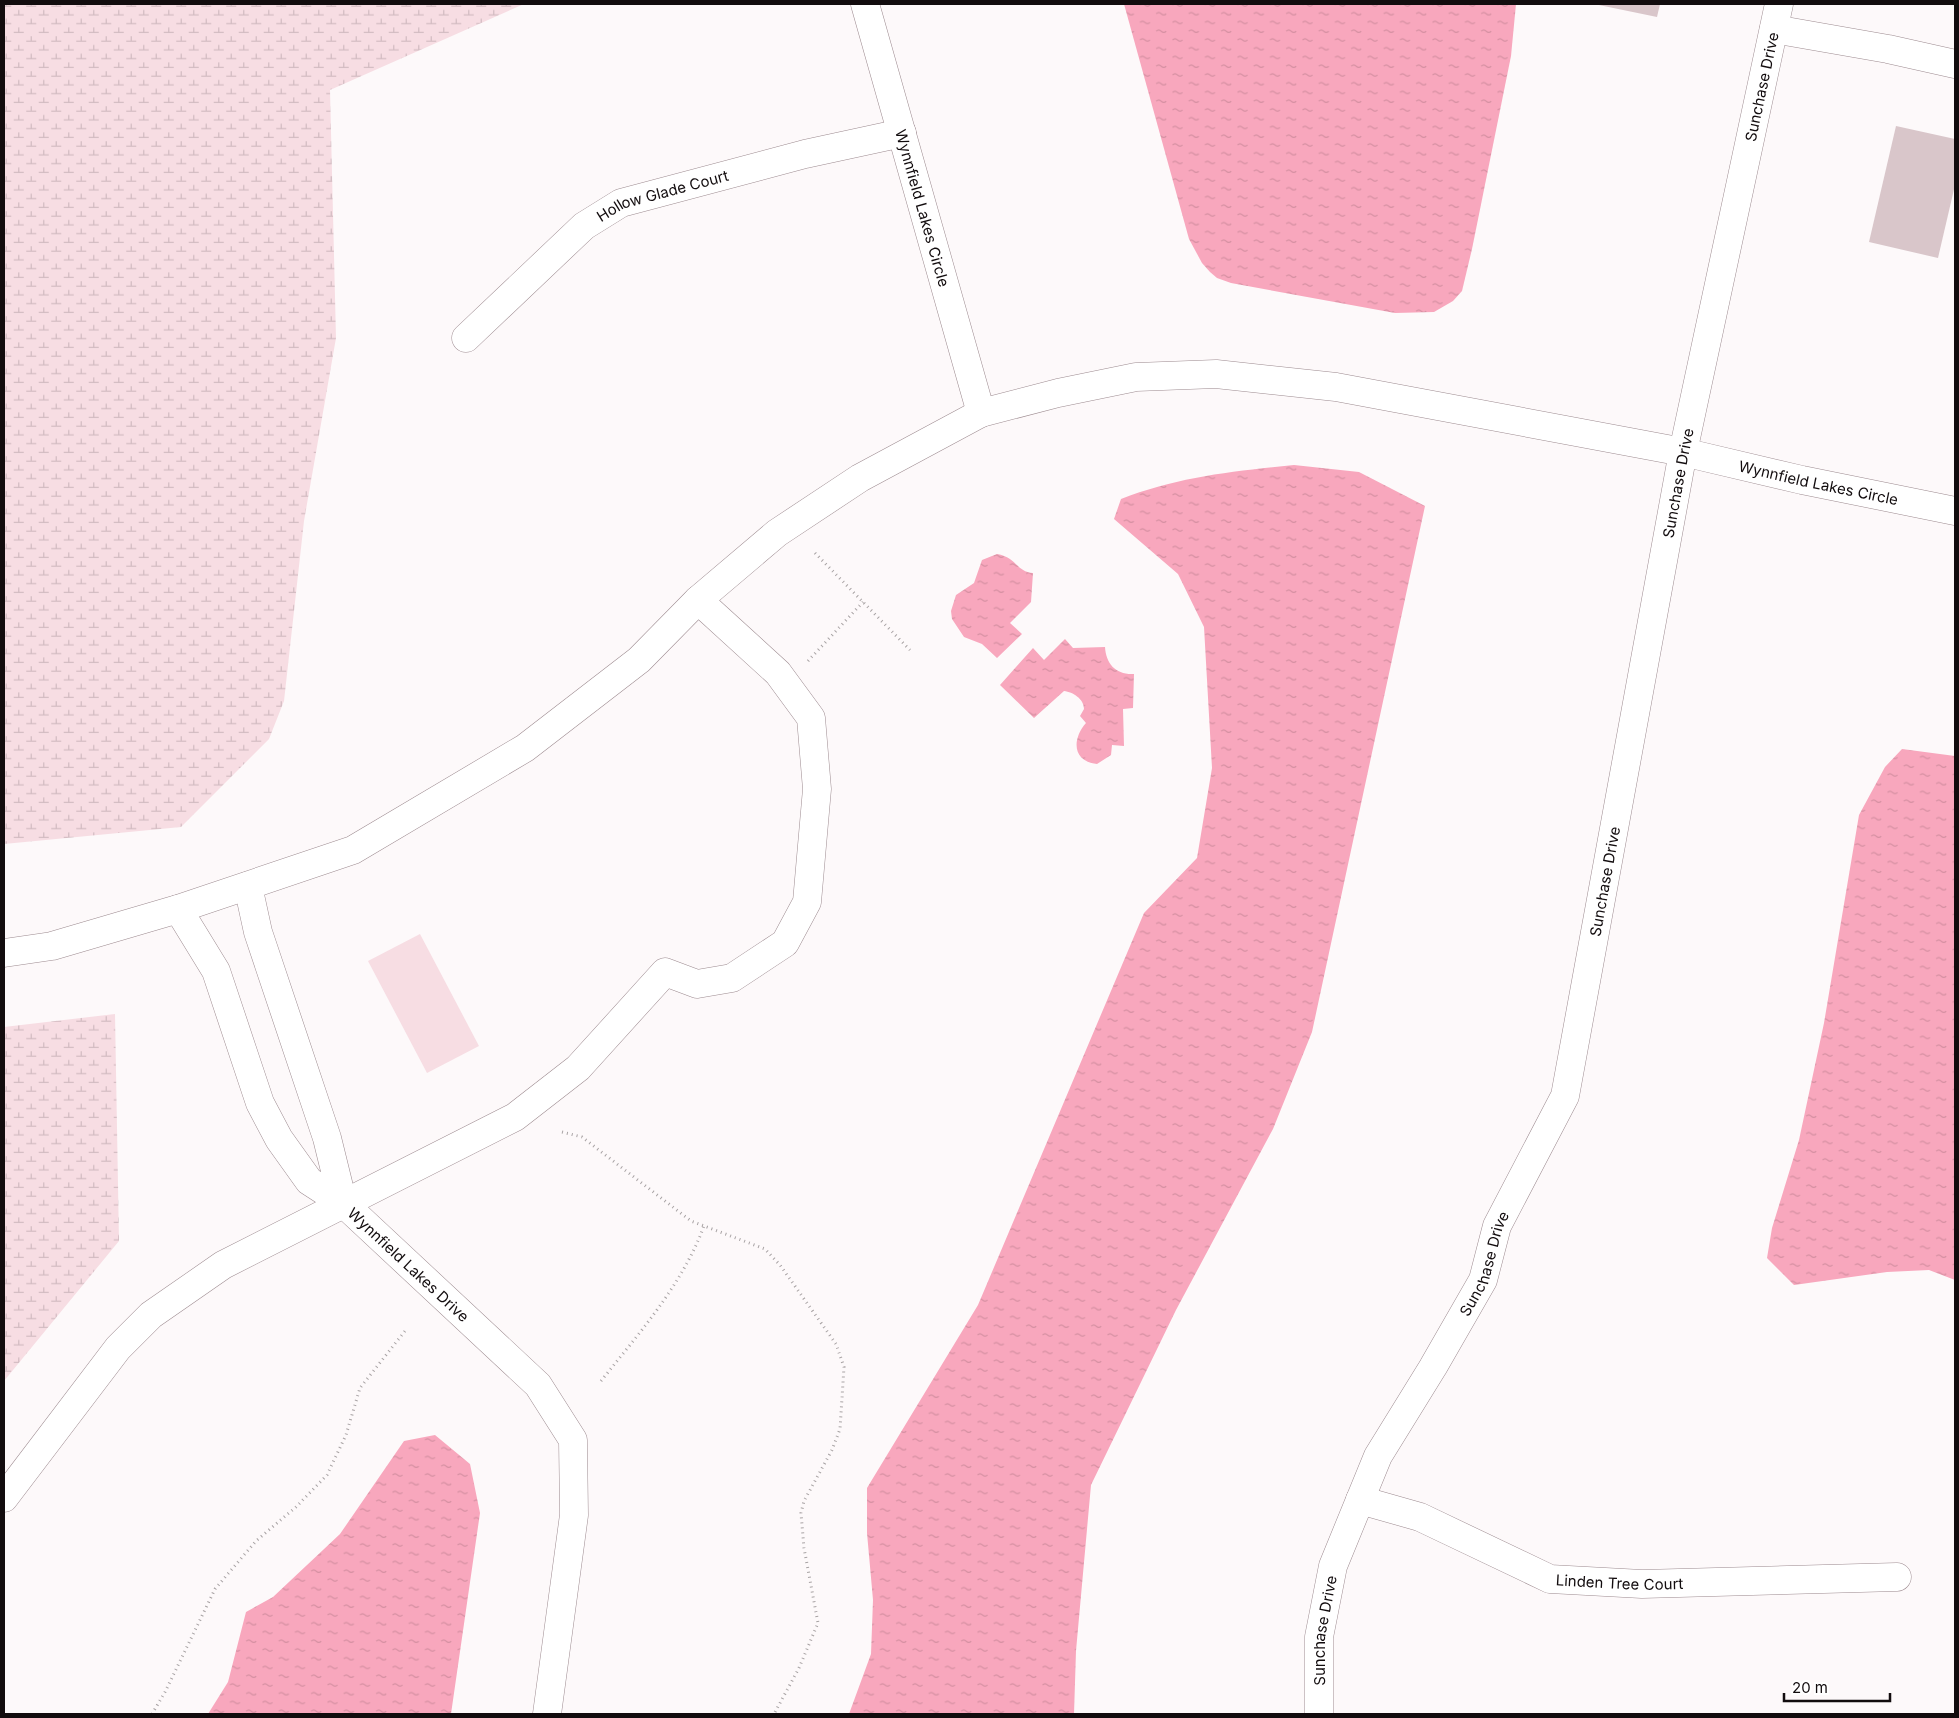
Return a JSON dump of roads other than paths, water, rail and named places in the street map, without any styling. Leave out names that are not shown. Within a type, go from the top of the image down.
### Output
[{"type":"street","name":"Wynnfield Lakes Circle","points":[[865,4],[981,413]]},
{"type":"street","points":[[1776,16],[1888,49],[1955,64]]},
{"type":"street","name":"Sunchase Drive","points":[[1319,1714],[1319,1638],[1333,1566],[1378,1456],[1433,1367],[1483,1280],[1497,1226],[1565,1096],[1683,452],[1776,16]]},
{"type":"street","name":"Hollow Glade Court","points":[[466,338],[584,226],[622,203],[805,154],[902,133]]},
{"type":"street","name":"Wynnfield Lakes Circle","points":[[4,953],[52,946],[178,909],[353,850],[525,748],[639,660],[698,600],[777,534],[860,478],[981,413],[1058,393],[1136,377],[1216,374],[1336,387],[1683,452],[1802,480],[1955,511]]},
{"type":"street","points":[[343,1203],[516,1117],[578,1068],[665,972],[697,984],[732,978],[785,943],[808,902],[817,789],[811,718],[778,673],[698,600]]},
{"type":"street","points":[[248,886],[258,932],[327,1138],[343,1203]]},
{"type":"street","points":[[178,909],[216,972],[260,1103],[279,1139],[308,1181],[343,1203]]},
{"type":"street","name":"Wynnfield Lakes Drive","points":[[4,1498],[118,1348],[151,1315],[223,1265],[343,1203],[538,1385],[572,1440],[574,1514],[547,1714]]},
{"type":"street","name":"Linden Tree Court","points":[[1360,1500],[1420,1517],[1550,1580],[1642,1584],[1897,1577]]},
{"type":"water","points":[[1124,4],[1516,4],[1511,56],[1462,291],[1453,301],[1434,312],[1395,313],[1231,283],[1217,278],[1202,263],[1189,239]]},
{"type":"water","points":[[1294,465],[1359,472],[1425,506],[1312,1032],[1273,1129],[1176,1310],[1091,1485],[1076,1651],[1074,1714],[849,1714],[871,1654],[873,1600],[867,1533],[867,1488],[978,1305],[1144,913],[1197,858],[1212,768],[1204,627],[1178,574],[1114,519],[1121,499],[1142,491],[1185,480]]},
{"type":"water","points":[[997,554],[1008,558],[1023,570],[1033,573],[1031,602],[1010,623],[1022,634],[997,658],[982,644],[964,637],[952,619],[951,611],[956,595],[974,583],[982,560]]},
{"type":"water","points":[[1065,639],[1073,648],[1105,647],[1107,659],[1113,667],[1122,673],[1134,674],[1133,708],[1123,709],[1124,746],[1112,745],[1111,755],[1097,764],[1083,759],[1077,748],[1078,736],[1086,723],[1080,716],[1084,705],[1077,697],[1064,691],[1034,718],[1000,685],[1033,648],[1044,660]]},
{"type":"water","points":[[1902,749],[1955,756],[1955,1280],[1929,1270],[1887,1272],[1794,1285],[1767,1258],[1772,1228],[1799,1140],[1824,1023],[1859,815],[1885,767]]},
{"type":"water","points":[[435,1435],[470,1464],[480,1513],[451,1714],[208,1714],[228,1682],[246,1612],[273,1597],[340,1534],[404,1441]]}]
